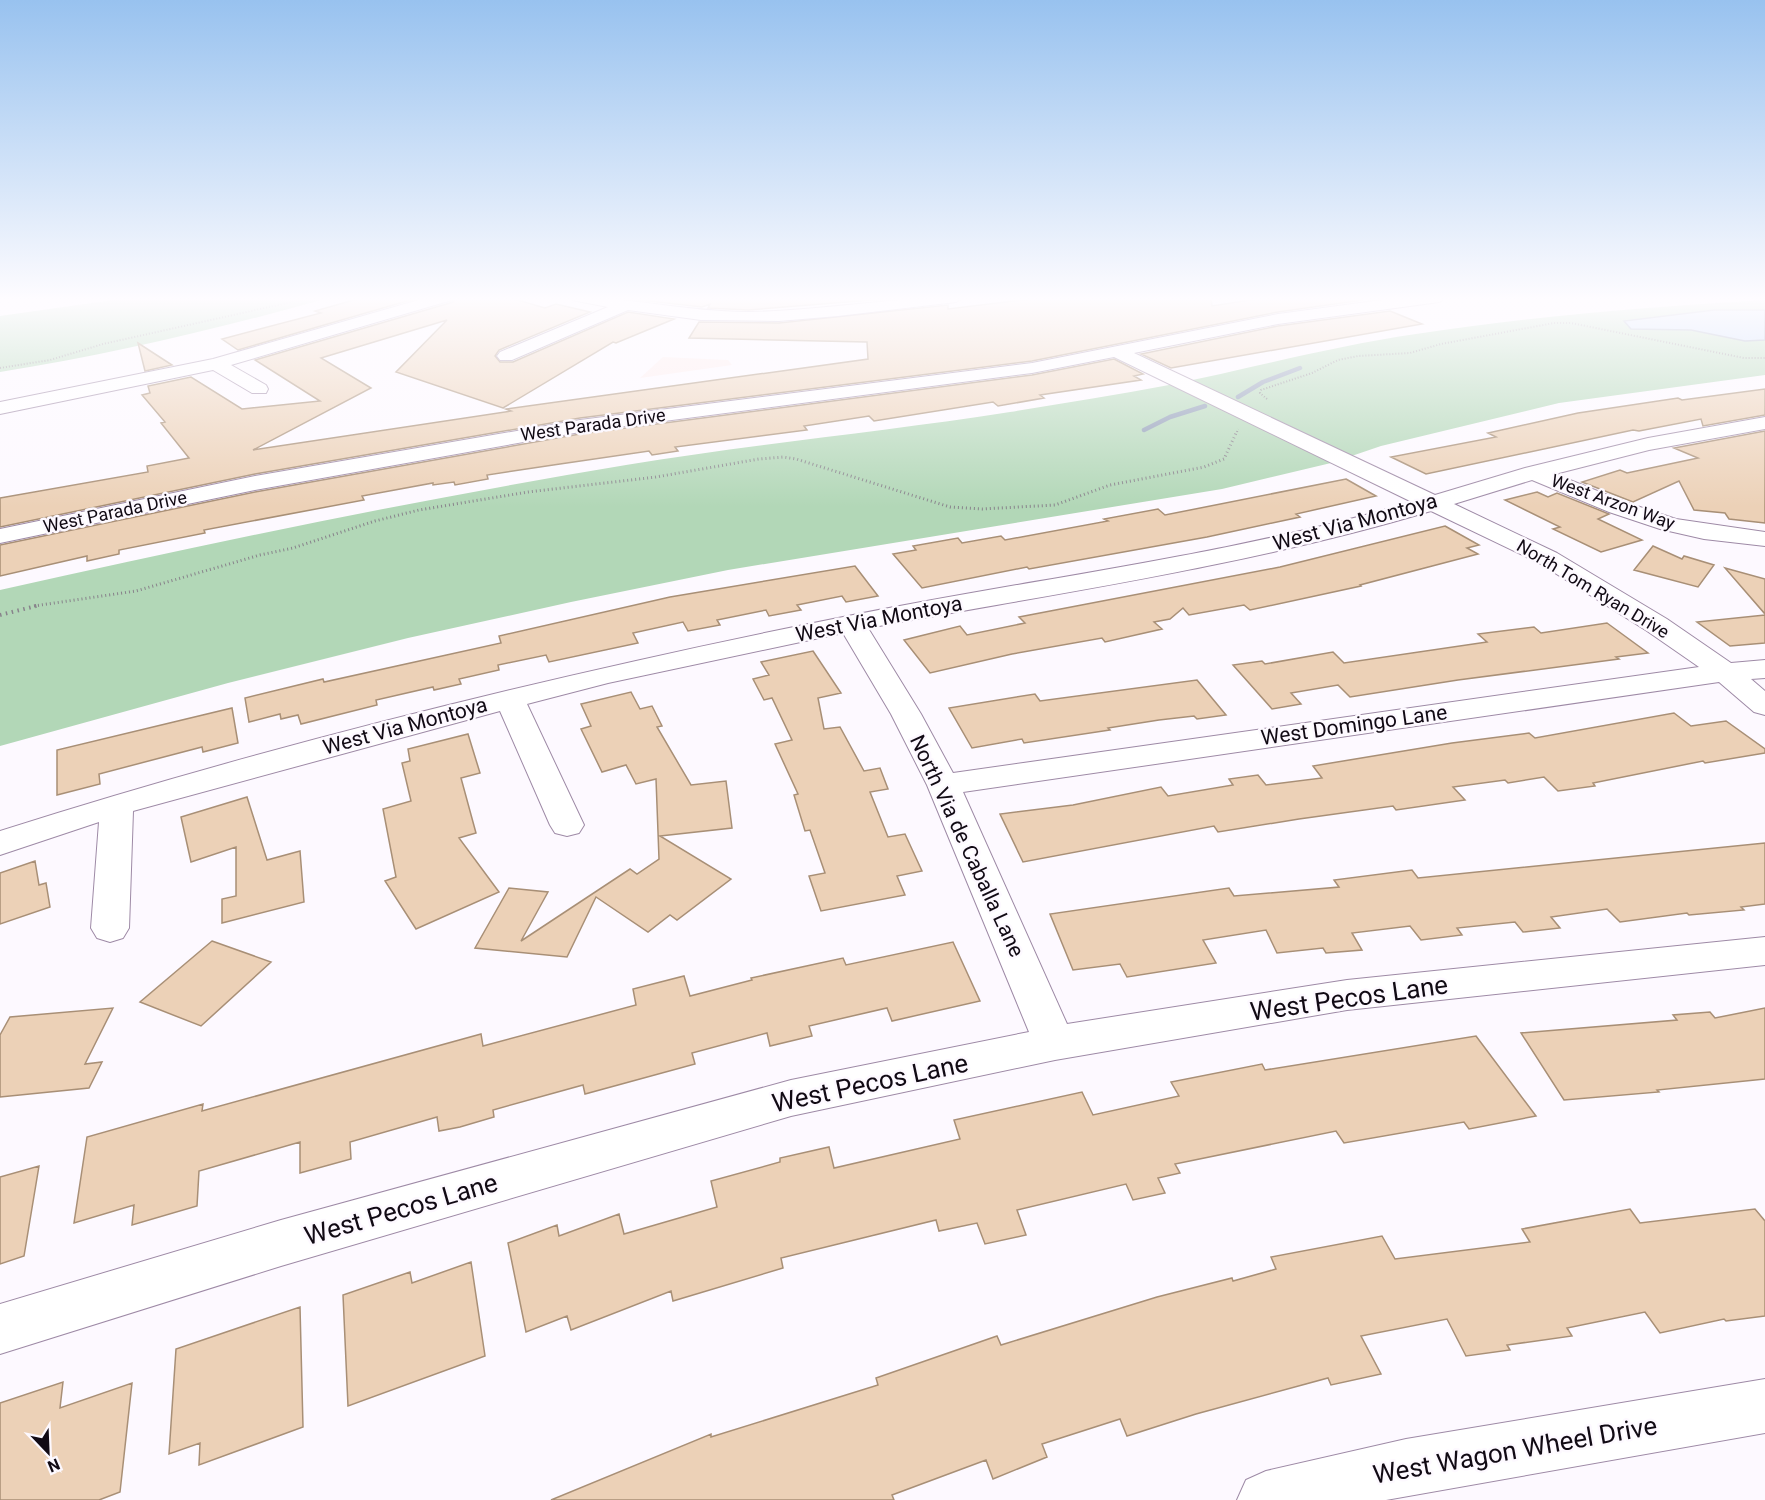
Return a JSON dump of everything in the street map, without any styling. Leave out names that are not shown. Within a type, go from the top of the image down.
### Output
[{"type":"street","points":[[0,408],[201,367]]},
{"type":"street","points":[[221,367],[259,389]]},
{"type":"street","name":"West Parada Drive","points":[[0,536],[255,483],[569,427],[1037,367]]},
{"type":"street","name":"North Tom Ryan Drive","points":[[1150,367],[1548,558],[1657,625],[1725,672],[1765,706]]},
{"type":"street","name":"West Via Montoya","points":[[0,843],[117,805],[605,675],[851,623],[1239,552],[1372,521],[1533,473],[1648,444],[1765,423]]},
{"type":"street","name":"West Arzon Way","points":[[1533,473],[1694,535],[1765,539]]},
{"type":"street","name":"North Via de Caballa Lane","points":[[851,623],[906,714],[943,784],[1055,1042]]},
{"type":"street","name":"West Domingo Lane","points":[[943,784],[1725,672],[1765,669]]},
{"type":"street","points":[[510,699],[567,825]]},
{"type":"street","points":[[110,928],[117,805]]},
{"type":"street","name":"West Pecos Lane","points":[[0,1329],[280,1243],[791,1098],[1055,1042],[1347,995],[1765,951]]},
{"type":"street","name":"West Wagon Wheel Drive","points":[[1266,1500],[1406,1467],[1765,1406]]},
{"type":"path","points":[[0,615],[46,603],[136,591],[260,555],[293,548],[375,521],[419,510],[528,492],[666,476],[759,459],[783,457],[796,459],[950,507],[982,509],[1055,505],[1110,485],[1204,466],[1224,459],[1238,429],[1277,407],[1260,393],[1261,390],[1323,367]]},
{"type":"shaded area","points":[[652,367],[718,367],[640,378]]},
{"type":"green space","points":[[0,367],[28,367],[0,372]]},
{"type":"green space","points":[[1251,367],[1765,367],[1765,375],[1559,403],[1381,446],[1331,463],[1222,489],[728,570],[571,602],[408,638],[228,683],[0,746],[0,590],[234,539],[626,465],[1010,412],[1169,385]]},
{"type":"building","points":[[144,367],[163,367],[145,371]]},
{"type":"building","points":[[266,367],[336,367],[371,388],[253,450],[511,411],[506,409],[810,367],[984,367],[580,418],[255,474],[0,527],[0,498],[148,472],[147,466],[189,458],[161,423],[165,422],[142,395],[150,393],[148,386],[191,377],[242,409],[320,401]]},
{"type":"building","points":[[401,367],[571,367],[503,408],[396,372]]},
{"type":"building","points":[[1073,367],[1129,367],[1143,374],[1134,376],[1141,380],[1040,395],[1044,398],[998,406],[993,402],[874,421],[869,416],[804,426],[807,430],[675,447],[678,451],[652,455],[649,451],[487,475],[488,479],[455,485],[454,482],[433,485],[433,483],[362,496],[364,500],[204,530],[205,533],[119,550],[119,554],[87,561],[87,556],[0,576],[0,545],[255,492],[580,434],[1032,375]]},
{"type":"building","points":[[1765,389],[1765,415],[1703,426],[1701,419],[1639,431],[1633,430],[1426,474],[1391,457],[1496,437],[1488,433],[1578,413],[1678,398],[1682,400]]},
{"type":"building","points":[[1765,431],[1765,523],[1729,519],[1725,513],[1694,510],[1679,481],[1633,502],[1582,482],[1620,470],[1627,473],[1698,458],[1674,448]]},
{"type":"building","points":[[1346,479],[1376,496],[1296,514],[1300,517],[1207,537],[1029,569],[1027,567],[922,588],[893,554],[916,550],[913,546],[958,538],[962,543],[1001,536],[1005,540],[1108,521],[1104,519],[1158,509],[1165,515]]},
{"type":"building","points":[[1537,492],[1548,497],[1557,493],[1609,514],[1598,519],[1642,540],[1601,552],[1553,529],[1560,527],[1505,500]]},
{"type":"building","points":[[1445,526],[1479,545],[1467,548],[1478,554],[1361,586],[1250,610],[1244,605],[1189,615],[1183,608],[1170,619],[1154,622],[1162,629],[1105,642],[1102,638],[1012,654],[930,673],[904,640],[960,626],[967,635],[1025,623],[1019,617],[1280,567]]},
{"type":"building","points":[[1653,546],[1682,559],[1684,556],[1714,565],[1698,587],[1634,570]]},
{"type":"building","points":[[855,566],[878,596],[846,602],[842,596],[797,605],[801,610],[769,616],[766,610],[717,620],[720,625],[688,631],[683,622],[633,633],[638,643],[549,662],[546,655],[498,665],[499,670],[459,679],[461,684],[434,690],[433,687],[376,700],[377,705],[301,724],[298,715],[281,719],[280,714],[249,722],[245,698],[323,679],[324,682],[501,643],[499,636],[670,597]]},
{"type":"building","points":[[1725,568],[1765,579],[1765,614]]},
{"type":"building","points":[[1765,615],[1765,643],[1730,646],[1697,622]]},
{"type":"building","points":[[1607,623],[1648,653],[1350,697],[1338,685],[1291,693],[1301,704],[1272,709],[1233,665],[1262,661],[1265,664],[1333,652],[1344,663],[1487,642],[1478,634],[1534,627],[1541,633]]},
{"type":"building","points":[[813,651],[841,693],[818,698],[824,729],[840,727],[864,771],[880,768],[888,789],[870,792],[888,837],[905,834],[922,871],[897,876],[905,895],[821,911],[809,876],[825,873],[810,830],[805,831],[794,795],[798,794],[775,744],[792,740],[772,698],[764,700],[753,679],[769,675],[761,662]]},
{"type":"building","points":[[1197,680],[1226,715],[1197,719],[1194,716],[1159,720],[1024,743],[1022,739],[972,748],[949,708],[1035,694],[1040,701]]},
{"type":"building","points":[[631,692],[640,709],[652,706],[662,726],[657,727],[691,785],[726,781],[732,828],[660,836],[731,879],[677,920],[670,915],[648,932],[596,897],[567,957],[475,948],[509,888],[548,892],[521,941],[630,869],[637,874],[659,859],[656,779],[636,784],[626,765],[602,772],[581,729],[591,726],[581,704]]},
{"type":"building","points":[[232,708],[238,743],[203,752],[202,747],[99,774],[100,784],[57,795],[57,750]]},
{"type":"building","points":[[1674,713],[1691,726],[1726,721],[1765,749],[1765,753],[1705,763],[1703,761],[1593,783],[1595,786],[1558,791],[1544,777],[1508,783],[1505,780],[1453,787],[1465,800],[1396,810],[1393,806],[1218,832],[1214,826],[1023,862],[1000,814],[1073,805],[1161,787],[1168,796],[1233,785],[1229,779],[1258,775],[1266,785],[1322,778],[1313,766],[1529,733],[1535,738]]},
{"type":"building","points":[[468,734],[480,773],[461,778],[476,833],[459,838],[499,892],[416,929],[385,881],[396,877],[383,809],[411,801],[402,763],[410,761],[408,749]]},
{"type":"building","points":[[247,797],[267,860],[300,851],[304,902],[222,923],[222,899],[236,896],[236,847],[191,862],[181,817]]},
{"type":"building","points":[[1765,843],[1765,904],[1741,907],[1744,910],[1689,915],[1687,913],[1620,922],[1607,909],[1551,917],[1560,928],[1523,932],[1515,922],[1457,928],[1462,935],[1421,940],[1410,926],[1352,933],[1362,950],[1326,953],[1323,948],[1277,953],[1266,930],[1203,940],[1216,963],[1127,977],[1120,964],[1073,970],[1050,914],[1229,888],[1234,896],[1339,887],[1334,880],[1412,870],[1418,878]]},
{"type":"building","points":[[35,861],[39,885],[46,883],[50,907],[0,924],[0,873]]},
{"type":"building","points":[[212,941],[271,962],[201,1026],[140,1002]]},
{"type":"building","points":[[953,942],[980,1001],[892,1021],[887,1008],[809,1026],[812,1036],[770,1046],[767,1033],[692,1053],[695,1064],[585,1094],[583,1085],[493,1110],[494,1117],[460,1127],[439,1131],[437,1117],[350,1142],[351,1159],[300,1173],[300,1142],[199,1171],[197,1206],[132,1225],[134,1205],[74,1223],[87,1137],[203,1104],[202,1111],[481,1034],[483,1046],[636,1005],[633,989],[684,976],[690,996],[752,980],[751,978],[843,958],[846,965]]},
{"type":"building","points":[[113,1008],[85,1064],[102,1062],[89,1088],[0,1097],[0,1035],[10,1017]]},
{"type":"building","points":[[1765,1008],[1765,1079],[1657,1090],[1659,1092],[1564,1100],[1521,1033],[1677,1020],[1673,1015],[1710,1012],[1715,1018]]},
{"type":"building","points":[[1476,1036],[1536,1116],[1469,1129],[1464,1122],[1344,1143],[1336,1131],[1175,1164],[1180,1173],[1158,1178],[1165,1193],[1133,1200],[1126,1184],[1017,1210],[1026,1235],[985,1244],[977,1223],[939,1231],[936,1220],[781,1258],[783,1268],[673,1301],[671,1291],[571,1330],[567,1316],[526,1332],[508,1243],[557,1225],[559,1236],[619,1214],[624,1234],[717,1207],[711,1181],[780,1162],[780,1158],[829,1147],[834,1168],[960,1139],[954,1120],[1082,1092],[1093,1115],[1179,1096],[1171,1082],[1262,1064],[1265,1070]]},
{"type":"building","points":[[39,1166],[24,1256],[0,1264],[0,1177]]},
{"type":"building","points":[[1630,1209],[1640,1223],[1755,1209],[1765,1221],[1765,1316],[1726,1321],[1724,1319],[1660,1333],[1645,1312],[1567,1328],[1572,1336],[1507,1345],[1510,1350],[1466,1356],[1447,1319],[1361,1336],[1381,1374],[1331,1385],[1328,1378],[1196,1414],[1127,1436],[1120,1419],[1042,1444],[1047,1457],[993,1479],[986,1460],[892,1495],[894,1500],[551,1500],[711,1434],[711,1437],[878,1385],[876,1378],[997,1336],[1001,1345],[1157,1297],[1232,1278],[1233,1281],[1276,1269],[1271,1257],[1382,1236],[1395,1259],[1530,1242],[1522,1229]]},
{"type":"building","points":[[471,1262],[485,1356],[348,1406],[343,1295],[410,1272],[412,1283]]},
{"type":"building","points":[[300,1307],[303,1427],[199,1465],[200,1443],[169,1454],[176,1349]]},
{"type":"building","points":[[63,1382],[60,1408],[132,1383],[120,1492],[99,1500],[0,1500],[0,1403]]},
{"type":"waterway","points":[[1238,397],[1263,382],[1300,368]]},
{"type":"waterway","points":[[1144,430],[1170,417],[1205,406]]}]
